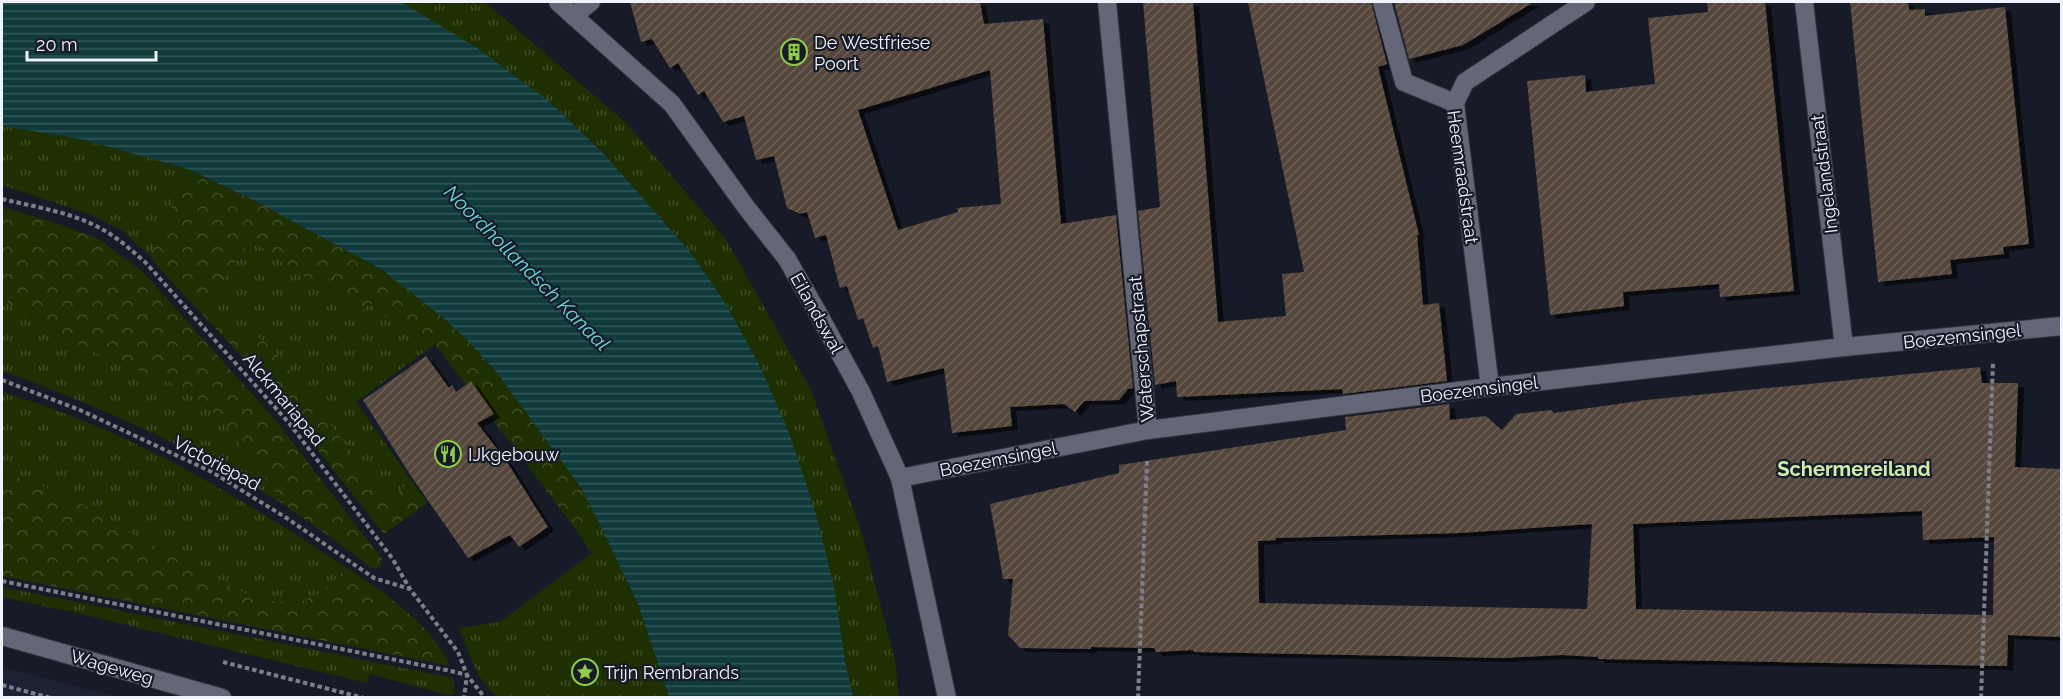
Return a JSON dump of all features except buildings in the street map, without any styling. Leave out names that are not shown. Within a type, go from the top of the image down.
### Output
[{"type":"street","name":"Eilandswal","points":[[558,2],[672,104],[715,165],[787,259],[861,392],[900,478],[947,698]]},
{"type":"street","points":[[573,16],[591,2]]},
{"type":"street","name":"Waterschapstraat","points":[[1107,2],[1148,430]]},
{"type":"street","name":"Heemraadstraat","points":[[1382,2],[1404,82],[1455,103],[1490,387]]},
{"type":"street","points":[[1455,103],[1465,82],[1586,2]]},
{"type":"street","name":"Ingelandstraat","points":[[1804,2],[1844,347]]},
{"type":"street","name":"Boezemsingel","points":[[900,478],[1148,430],[1490,387],[1844,347],[2061,326]]},
{"type":"street","name":"Wageweg","points":[[2,636],[222,698]]},
{"type":"path","name":"Alckmariapad","points":[[2,199],[61,213],[92,224],[120,240],[145,262],[289,423],[392,558],[410,589],[458,652],[467,675],[485,698]]},
{"type":"path","points":[[1981,698],[1994,333]]},
{"type":"path","name":"Victoriepad","points":[[2,380],[80,410],[212,472],[285,517],[374,578],[410,589]]},
{"type":"path","name":"Waterschapstraat","points":[[1138,698],[1148,430]]},
{"type":"path","points":[[2,581],[467,675],[464,698]]},
{"type":"path","points":[[2,685],[51,698]]},
{"type":"shaded area","points":[[2,667],[116,697],[2,697]]},
{"type":"green space","points":[[401,2],[485,2],[626,123],[725,238],[811,390],[862,534],[895,661],[899,697],[853,697],[845,661],[761,368],[724,301],[691,253],[603,153],[551,103]]},
{"type":"green space","points":[[2,126],[81,139],[188,169],[150,256],[122,230],[91,215],[2,185]]},
{"type":"green space","points":[[188,169],[253,200],[381,269],[441,316],[498,374],[581,488],[601,527],[571,523],[435,344],[386,317],[373,303],[359,312],[331,277],[319,286],[251,240],[206,302],[242,341],[249,331],[270,345],[387,499],[412,481],[427,503],[384,534],[259,375],[150,256]]},
{"type":"green space","points":[[2,207],[99,239],[143,272],[276,421],[382,559],[380,567],[372,569],[286,506],[220,418],[196,399],[171,382],[120,364],[61,337],[13,308],[2,296]]},
{"type":"green space","points":[[251,240],[319,285],[331,277],[359,312],[372,303],[386,317],[435,344],[356,402],[412,481],[387,499],[270,345],[242,342],[205,302]]},
{"type":"green space","points":[[2,296],[13,308],[61,337],[120,364],[171,382],[196,399],[220,418],[286,506],[229,471],[167,440],[85,403],[2,371]]},
{"type":"green space","points":[[2,392],[48,407],[138,445],[223,490],[347,568],[324,591],[300,602],[274,601],[244,593],[137,537],[81,503],[37,484],[2,473]]},
{"type":"green space","points":[[2,473],[37,484],[81,503],[137,537],[244,593],[274,601],[300,602],[324,591],[347,568],[391,599],[419,623],[432,637],[450,666],[2,576]]},
{"type":"green space","points":[[571,523],[601,527],[638,604],[669,697],[498,697],[479,675],[459,628],[500,622],[592,553]]},
{"type":"green space","points":[[2,587],[453,678],[454,694],[448,695],[370,674],[367,683],[2,597]]},
{"type":"water","name":"Noordhollandsch Kanaal","points":[[2,2],[401,2],[476,47],[551,103],[603,153],[691,253],[724,301],[761,368],[790,435],[816,514],[834,587],[853,697],[669,697],[638,604],[581,488],[498,374],[466,339],[441,316],[381,269],[253,200],[188,169],[81,139],[2,126]]},
{"type":"place","name":"De Westfriese Poort","points":[[794,52]]},
{"type":"place","name":"IJkgebouw","points":[[448,454]]},
{"type":"place","name":"Trijn Rembrands","points":[[585,672]]},
{"type":"district","name":"Schermereiland","points":[[1854,469]]}]
